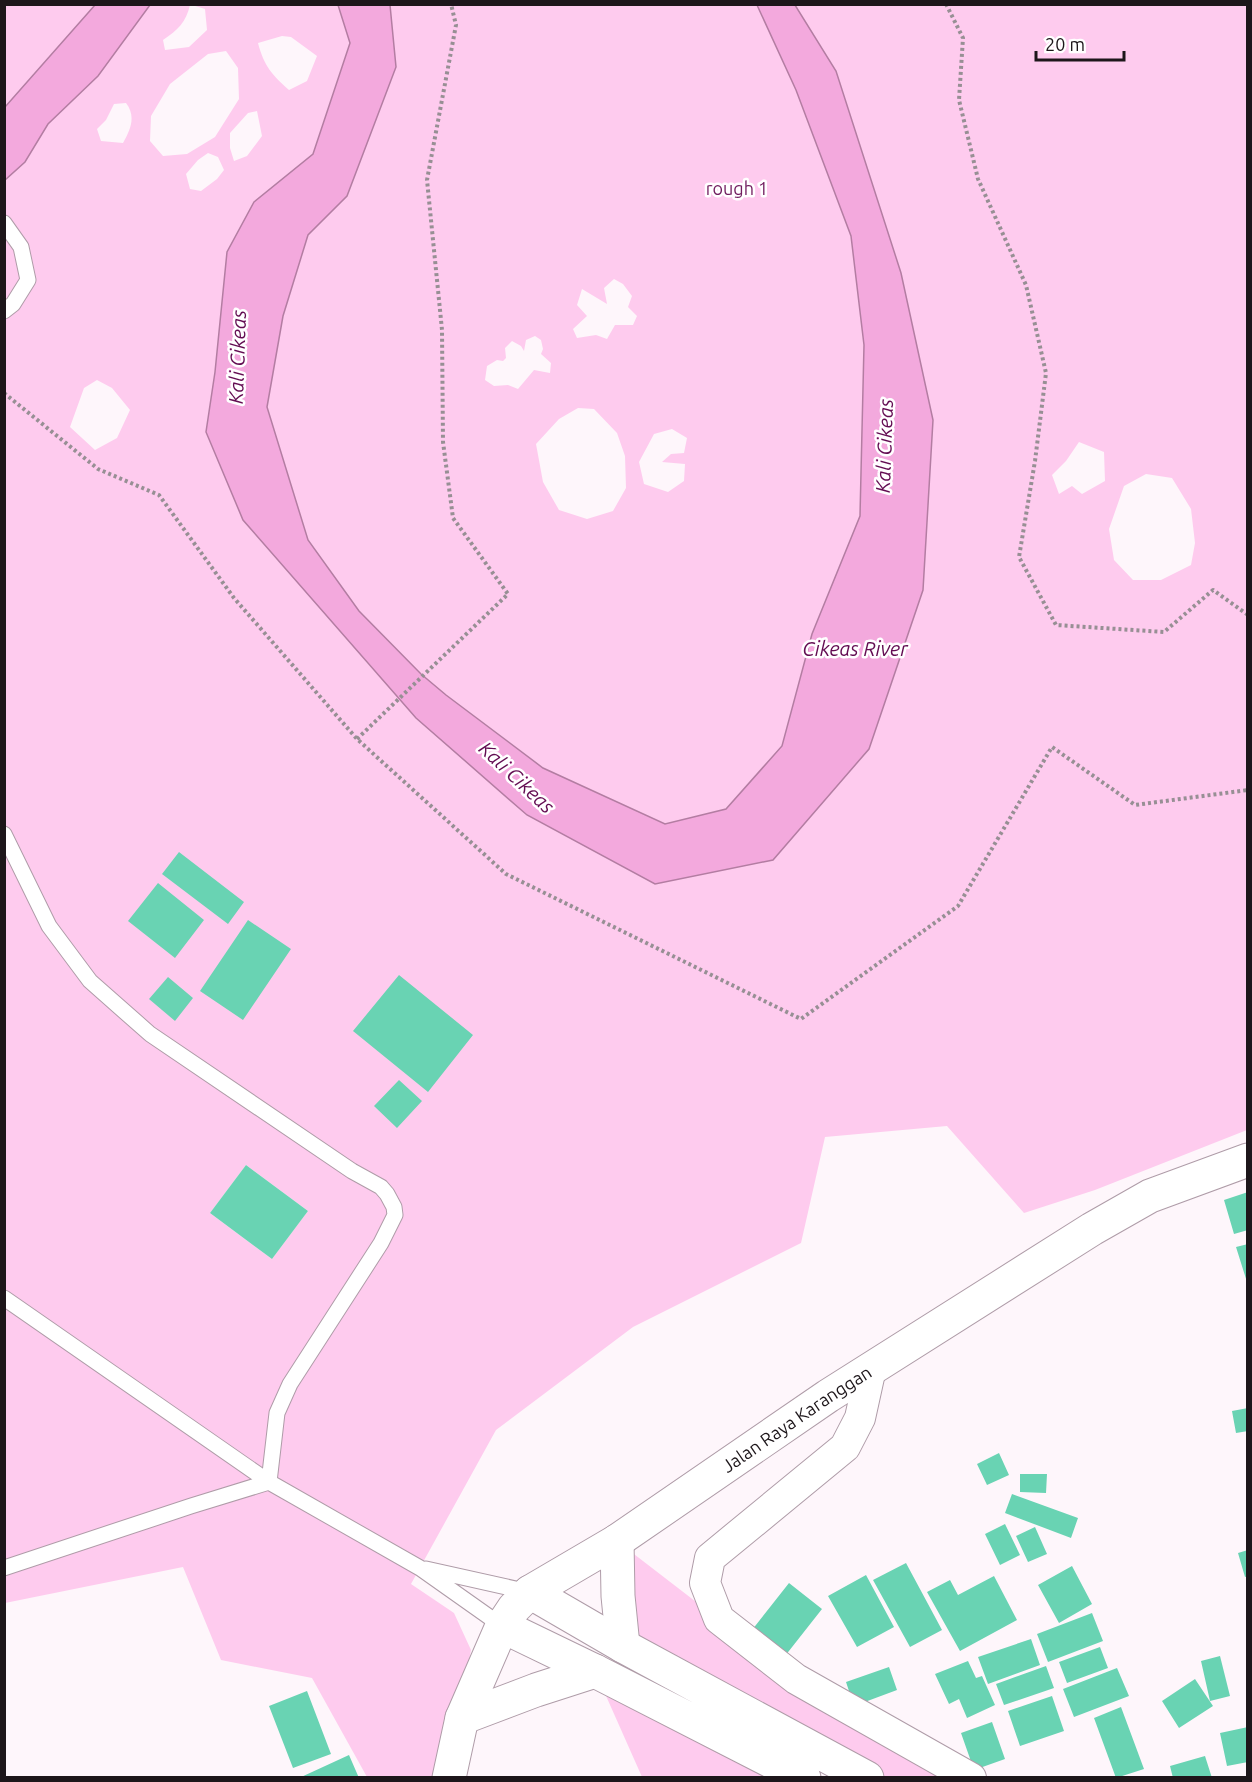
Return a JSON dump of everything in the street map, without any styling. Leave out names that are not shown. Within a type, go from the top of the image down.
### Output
[{"type":"main road","name":"Jalan Raya Karanggan","points":[[449,1778],[462,1719],[501,1626],[530,1592],[617,1541],[871,1368],[1092,1229],[1150,1196],[1248,1161]]},
{"type":"main road","points":[[617,1541],[618,1596],[623,1647]]},
{"type":"main road","points":[[530,1592],[623,1647],[867,1778]]},
{"type":"main road","points":[[501,1626],[595,1671],[804,1778]]},
{"type":"main road","points":[[462,1719],[536,1690],[595,1671]]},
{"type":"street","points":[[871,1368],[860,1418],[844,1447],[710,1557],[705,1583],[719,1619],[796,1678],[971,1778]]},
{"type":"lane","points":[[4,223],[21,247],[28,280],[14,304],[4,311]]},
{"type":"lane","points":[[4,834],[49,926],[90,981],[150,1034],[352,1171],[381,1186],[394,1207],[395,1215],[381,1243],[290,1384],[277,1413],[269,1482]]},
{"type":"lane","points":[[4,1298],[269,1482],[420,1568],[501,1626]]},
{"type":"lane","points":[[4,1568],[269,1482]]},
{"type":"lane","points":[[420,1568],[530,1592]]},
{"type":"path","points":[[357,739],[394,706],[508,594],[453,519],[443,442],[442,330],[427,180],[456,24],[451,4]]},
{"type":"path","points":[[946,4],[963,38],[959,100],[978,179],[1026,285],[1046,373],[1035,461],[1019,557],[1056,625],[1164,632],[1214,590],[1248,615]]},
{"type":"path","points":[[4,393],[98,469],[159,495],[234,598],[357,739],[506,874],[801,1019],[958,906],[1052,747],[1135,806],[1248,790]]},
{"type":"green space","points":[[5,5],[95,5],[5,107]]},
{"type":"green space","points":[[150,5],[190,5],[181,25],[163,40],[165,50],[189,47],[207,30],[205,9],[192,5],[338,5],[350,43],[313,154],[254,202],[215,372],[206,432],[367,663],[392,690],[655,884],[773,859],[869,749],[933,420],[901,273],[836,71],[795,5],[1247,5],[1247,1130],[1095,1190],[1024,1213],[947,1126],[825,1137],[801,1243],[633,1327],[496,1430],[411,1584],[454,1613],[471,1650],[454,1740],[435,1777],[367,1777],[312,1678],[221,1660],[183,1567],[5,1603],[4,180],[25,162],[48,124],[98,76]],"holes":[[[282,36],[291,37],[317,56],[307,81],[289,90],[269,70],[258,43]],[[226,51],[238,68],[239,99],[215,137],[187,154],[163,156],[150,141],[151,116],[170,84],[208,54]],[[126,103],[132,118],[123,143],[101,141],[97,129],[106,120],[114,104]],[[257,111],[262,136],[247,156],[234,161],[230,148],[230,133],[248,113]],[[208,153],[218,157],[224,170],[217,179],[201,191],[190,189],[186,174],[198,160]],[[97,380],[112,388],[130,410],[117,438],[95,450],[70,427],[84,388]],[[1079,442],[1104,452],[1105,481],[1082,494],[1072,486],[1059,494],[1052,475],[1066,461]],[[1146,474],[1172,478],[1191,509],[1195,543],[1191,565],[1161,580],[1133,580],[1114,560],[1109,529],[1124,486]],[[246,1165],[308,1211],[272,1259],[210,1213]]]},
{"type":"green space","name":"rough 1","points":[[390,5],[757,5],[796,90],[851,236],[864,345],[860,516],[812,634],[782,746],[726,809],[665,824],[543,768],[421,674],[359,611],[308,540],[267,407],[283,316],[308,235],[347,196],[396,67]],"holes":[[[614,279],[623,284],[632,296],[628,307],[637,316],[633,325],[615,325],[607,339],[596,335],[577,338],[573,329],[587,316],[577,305],[582,289],[607,304],[604,288]],[[535,336],[541,340],[543,349],[541,354],[551,363],[550,373],[534,370],[518,389],[508,385],[494,386],[485,380],[487,366],[497,360],[503,361],[506,358],[505,348],[512,341],[521,346],[524,351],[526,340]],[[578,408],[594,409],[617,433],[625,456],[626,488],[613,511],[587,519],[559,510],[543,482],[536,444],[559,419]],[[672,429],[687,438],[684,453],[671,454],[662,462],[685,464],[684,481],[668,492],[644,484],[639,462],[654,434]]]},
{"type":"green space","points":[[617,1541],[796,1679],[971,1777],[867,1777],[623,1646]]},
{"type":"green space","points":[[595,1671],[804,1777],[642,1777]]},
{"type":"water","points":[[95,5],[150,5],[98,76],[48,124],[25,162],[5,180],[5,107]]},
{"type":"water","name":"Cikeas River","points":[[338,5],[390,5],[396,67],[347,196],[308,235],[283,316],[267,407],[308,540],[359,611],[421,674],[446,695],[543,768],[665,824],[726,809],[782,746],[812,634],[860,516],[864,345],[851,236],[796,90],[757,5],[795,5],[836,71],[901,273],[933,420],[923,590],[869,749],[773,860],[655,884],[527,815],[416,718],[243,520],[206,432],[215,372],[227,252],[254,202],[313,154],[350,43]]},
{"type":"building","points":[[179,852],[244,902],[228,924],[162,874]]},
{"type":"building","points":[[158,883],[204,920],[175,958],[128,921]]},
{"type":"building","points":[[248,920],[291,949],[243,1020],[200,991]]},
{"type":"building","points":[[399,975],[473,1035],[428,1092],[353,1031]]},
{"type":"building","points":[[168,977],[193,998],[175,1021],[149,999]]},
{"type":"building","points":[[399,1080],[422,1101],[397,1128],[374,1106]]},
{"type":"building","points":[[246,1165],[308,1211],[272,1259],[210,1213]]},
{"type":"building","points":[[1248,1192],[1248,1230],[1234,1234],[1224,1200]]},
{"type":"building","points":[[1248,1244],[1248,1282],[1247,1282],[1236,1247]]},
{"type":"building","points":[[1248,1408],[1248,1431],[1236,1433],[1232,1411]]},
{"type":"building","points":[[999,1453],[1009,1475],[987,1485],[977,1464]]},
{"type":"building","points":[[1020,1474],[1047,1474],[1046,1493],[1020,1492]]},
{"type":"building","points":[[1012,1494],[1078,1518],[1071,1538],[1005,1513]]},
{"type":"building","points":[[1005,1524],[1020,1555],[1000,1565],[985,1534]]},
{"type":"building","points":[[1035,1527],[1047,1554],[1028,1562],[1016,1536]]},
{"type":"building","points":[[1248,1550],[1248,1576],[1245,1577],[1238,1553]]},
{"type":"building","points":[[906,1563],[942,1630],[910,1647],[873,1580]]},
{"type":"building","points":[[1072,1566],[1092,1604],[1059,1623],[1038,1585]]},
{"type":"building","points":[[866,1575],[894,1627],[857,1647],[828,1596]]},
{"type":"building","points":[[994,1576],[1017,1620],[960,1651],[927,1592],[950,1580],[958,1595]]},
{"type":"building","points":[[789,1583],[822,1609],[785,1656],[752,1630]]},
{"type":"building","points":[[1092,1613],[1103,1641],[1048,1662],[1037,1634]]},
{"type":"building","points":[[1031,1639],[1040,1665],[988,1684],[978,1657]]},
{"type":"building","points":[[1100,1647],[1108,1668],[1067,1683],[1059,1662]]},
{"type":"building","points":[[1220,1656],[1230,1696],[1210,1701],[1201,1661]]},
{"type":"building","points":[[968,1661],[976,1678],[982,1676],[995,1705],[967,1718],[959,1699],[949,1704],[935,1674]]},
{"type":"building","points":[[1046,1666],[1054,1688],[1004,1705],[996,1684]]},
{"type":"building","points":[[889,1667],[897,1690],[854,1706],[846,1682]]},
{"type":"building","points":[[1117,1668],[1129,1696],[1074,1717],[1063,1689]]},
{"type":"building","points":[[1195,1679],[1213,1706],[1179,1728],[1162,1701]]},
{"type":"building","points":[[307,1691],[331,1754],[293,1768],[269,1706]]},
{"type":"building","points":[[1052,1696],[1064,1731],[1020,1746],[1008,1711]]},
{"type":"building","points":[[1121,1707],[1144,1769],[1116,1778],[1094,1718]]},
{"type":"building","points":[[992,1722],[1005,1759],[974,1770],[961,1733]]},
{"type":"building","points":[[1248,1727],[1248,1762],[1227,1766],[1220,1733]]},
{"type":"building","points":[[349,1755],[359,1778],[299,1778]]},
{"type":"building","points":[[1205,1756],[1212,1778],[1173,1778],[1170,1766]]},
{"type":"water label","name":"Kali Cikeas","points":[[237,357]]},
{"type":"water label","name":"Kali Cikeas","points":[[884,446]]},
{"type":"water label","name":"Kali Cikeas","points":[[517,777]]}]
